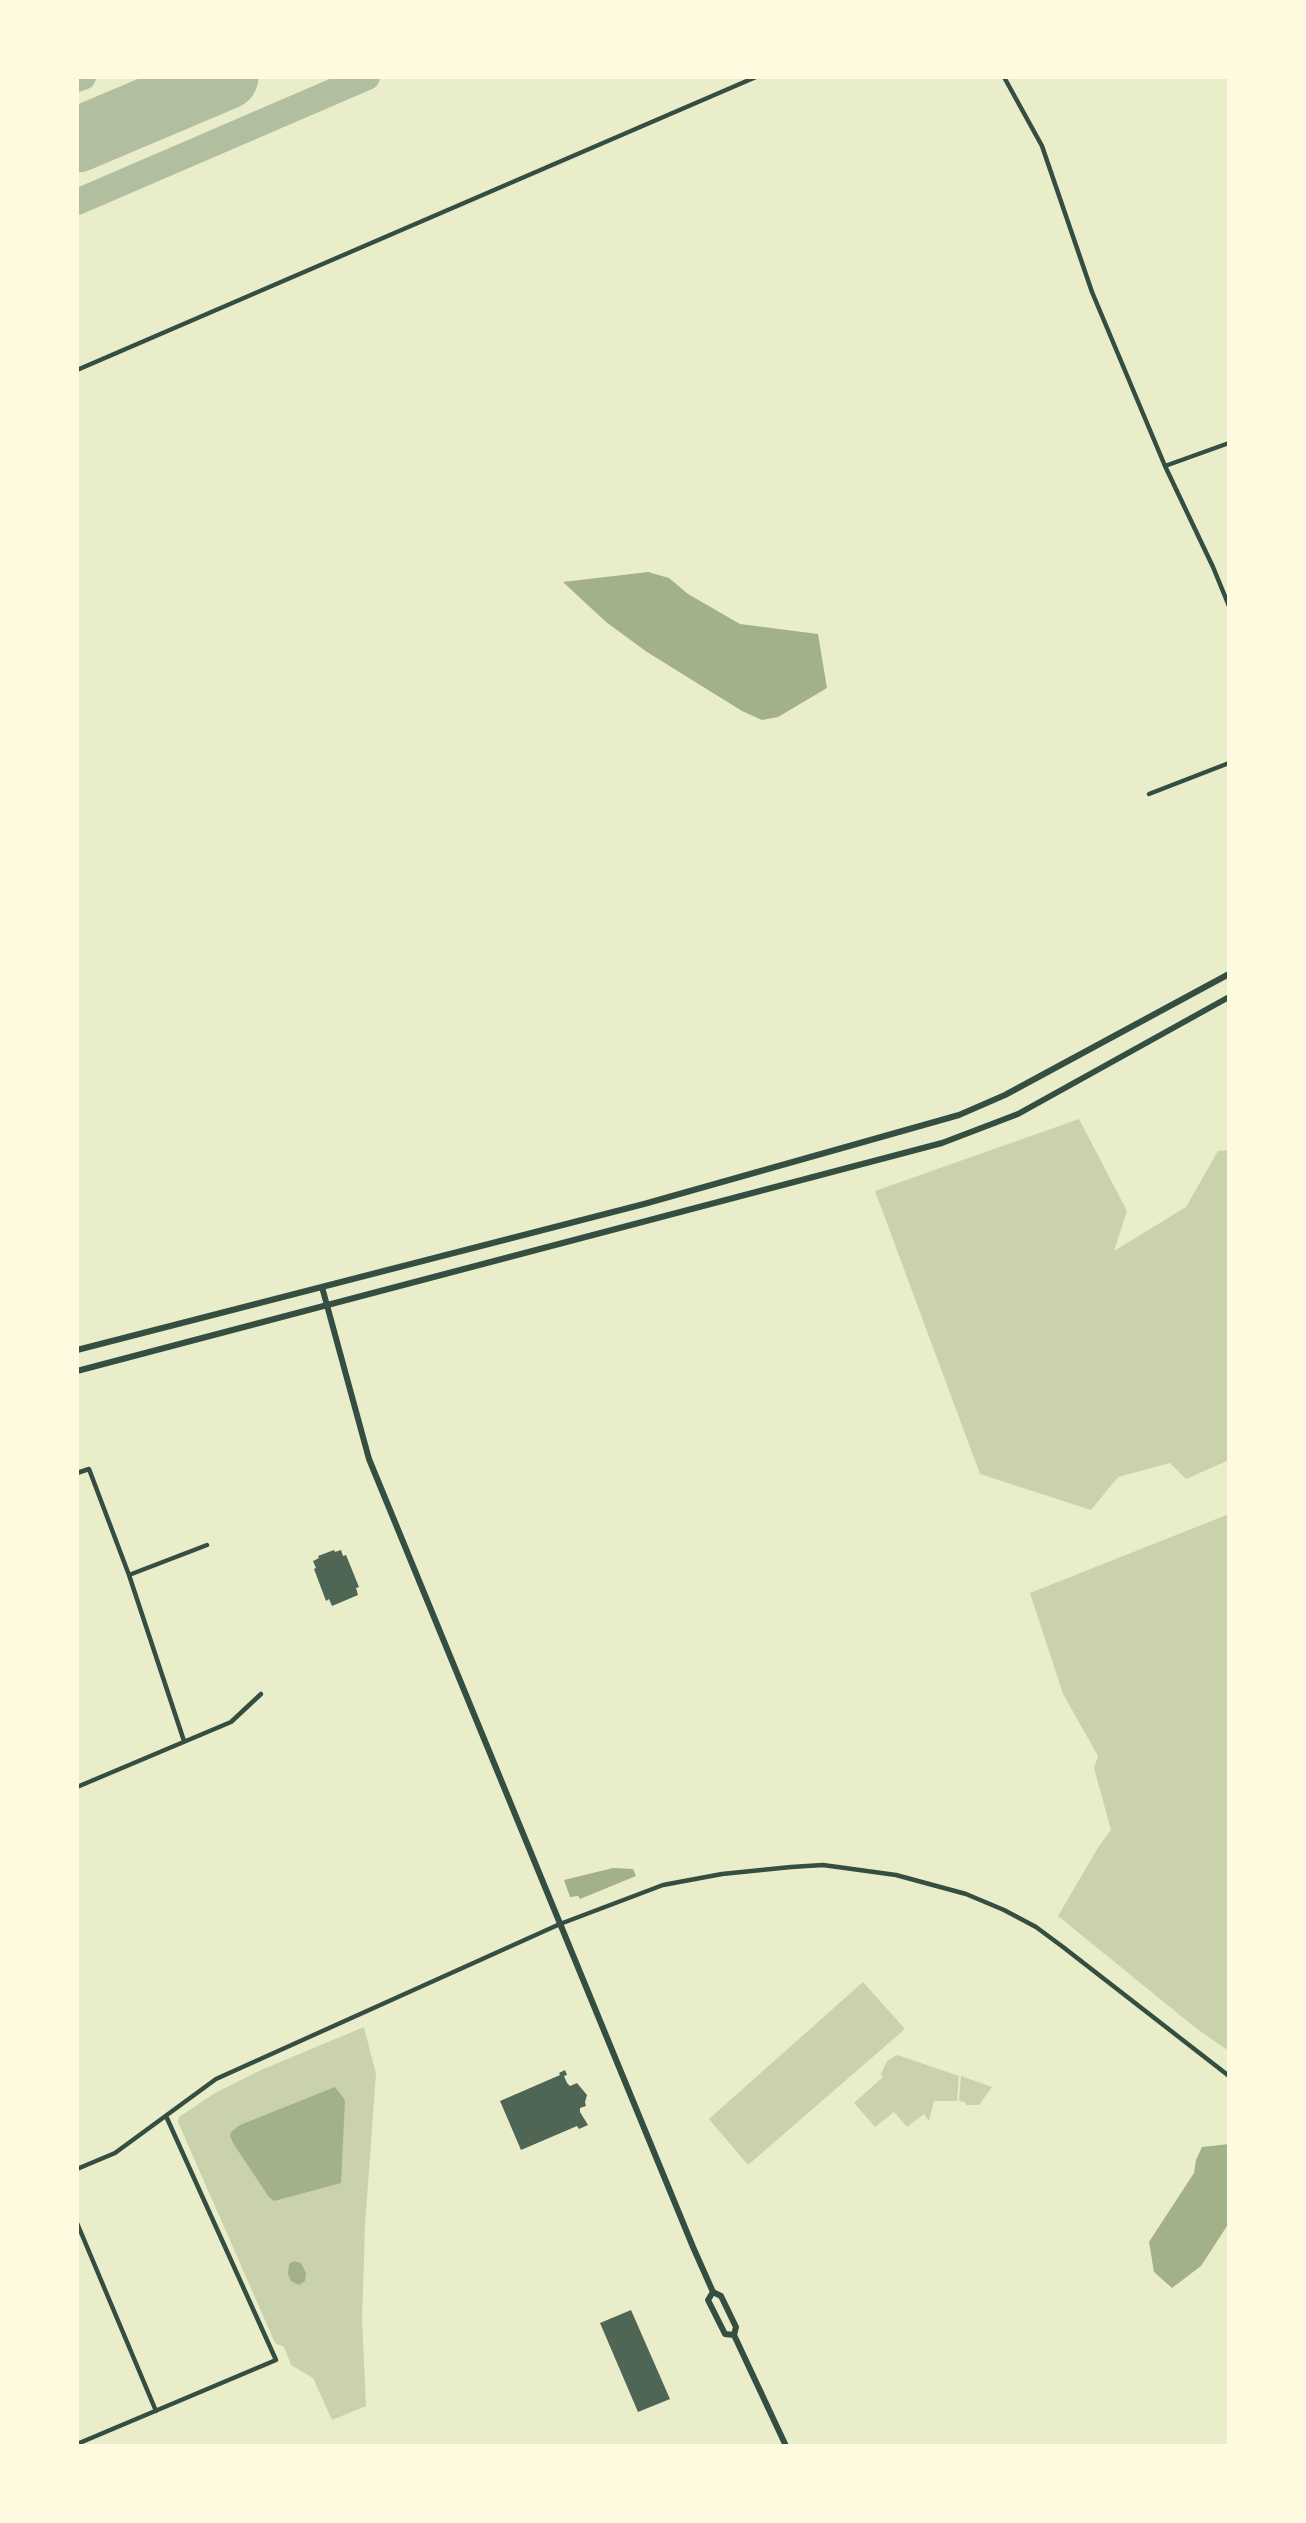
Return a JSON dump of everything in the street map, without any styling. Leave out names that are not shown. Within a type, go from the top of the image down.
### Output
[{"type":"street","points":[[77,370],[756,77]]},
{"type":"street","points":[[1004,77],[1042,146],[1092,292],[1165,466],[1229,606]]},
{"type":"street","points":[[1165,466],[1229,443]]},
{"type":"street","points":[[1149,794],[1229,762]]},
{"type":"street","points":[[77,1350],[554,1227],[959,1115],[1005,1095],[1229,974]]},
{"type":"street","points":[[77,1371],[837,1172],[971,1133],[1018,1114],[1229,998]]},
{"type":"street","points":[[322,1287],[369,1459],[674,2203],[713,2292],[721,2296],[731,2316],[736,2327],[734,2335],[786,2446]]},
{"type":"street","points":[[77,1473],[89,1469],[129,1575],[184,1741]]},
{"type":"street","points":[[129,1575],[207,1545]]},
{"type":"street","points":[[77,1787],[230,1721],[261,1694]]},
{"type":"street","points":[[77,2169],[115,2153],[216,2079],[560,1924],[663,1885],[722,1874],[823,1866],[896,1875],[966,1894],[1035,1927],[1229,2076]]},
{"type":"street","points":[[77,2444],[276,2360],[166,2116]]},
{"type":"street","points":[[77,2223],[156,2411]]},
{"type":"street","points":[[713,2292],[709,2300],[725,2334],[734,2335]]},
{"type":"shaded area","points":[[648,572],[669,578],[688,594],[740,624],[818,634],[827,688],[778,717],[762,720],[742,711],[647,652],[606,622],[563,582]]},
{"type":"shaded area","points":[[1079,1119],[1127,1211],[1114,1251],[1186,1207],[1218,1151],[1229,1150],[1229,1460],[1186,1479],[1170,1463],[1118,1477],[1091,1510],[980,1474],[875,1191]]},
{"type":"shaded area","points":[[1229,1514],[1229,2051],[1197,2029],[1058,1916],[1111,1830],[1094,1768],[1098,1756],[1063,1694],[1030,1593]]},
{"type":"shaded area","points":[[613,1868],[633,1869],[636,1876],[580,1899],[578,1896],[570,1897],[564,1880]]},
{"type":"shaded area","points":[[863,1982],[905,2029],[748,2165],[709,2119]]},
{"type":"shaded area","points":[[364,2027],[376,2074],[365,2225],[362,2319],[366,2406],[332,2420],[313,2378],[291,2365],[284,2347],[275,2343],[178,2122],[179,2117],[215,2093],[261,2070]]},
{"type":"shaded area","points":[[897,2055],[959,2076],[957,2101],[934,2101],[929,2121],[924,2114],[907,2127],[894,2112],[875,2127],[854,2103],[883,2077],[881,2074],[887,2061]]},
{"type":"shaded area","points":[[961,2076],[992,2087],[979,2105],[966,2105],[965,2102],[959,2101]]},
{"type":"shaded area","points":[[335,2087],[345,2100],[341,2183],[274,2201],[233,2143],[231,2132],[240,2125]]},
{"type":"shaded area","points":[[1229,2144],[1229,2223],[1201,2266],[1172,2288],[1154,2272],[1149,2242],[1194,2173],[1202,2147]]},
{"type":"shaded area","points":[[294,2261],[301,2263],[306,2273],[305,2281],[299,2285],[291,2281],[288,2274],[289,2264]]},
{"type":"building","points":[[341,1550],[343,1556],[346,1555],[359,1587],[356,1588],[358,1595],[332,1606],[329,1599],[326,1601],[313,1561],[319,1558],[318,1556]]},
{"type":"building","points":[[565,2070],[567,2083],[570,2086],[577,2083],[587,2095],[586,2106],[580,2108],[580,2112],[588,2125],[579,2129],[577,2126],[521,2150],[500,2101],[560,2075],[559,2073]]},
{"type":"building","points":[[631,2310],[670,2399],[638,2412],[600,2323]]},
{"type":"taxiway","points":[[77,79],[83,77]]},
{"type":"taxiway","points":[[77,202],[367,77]]},
{"type":"runway","points":[[77,140],[226,77]]}]
